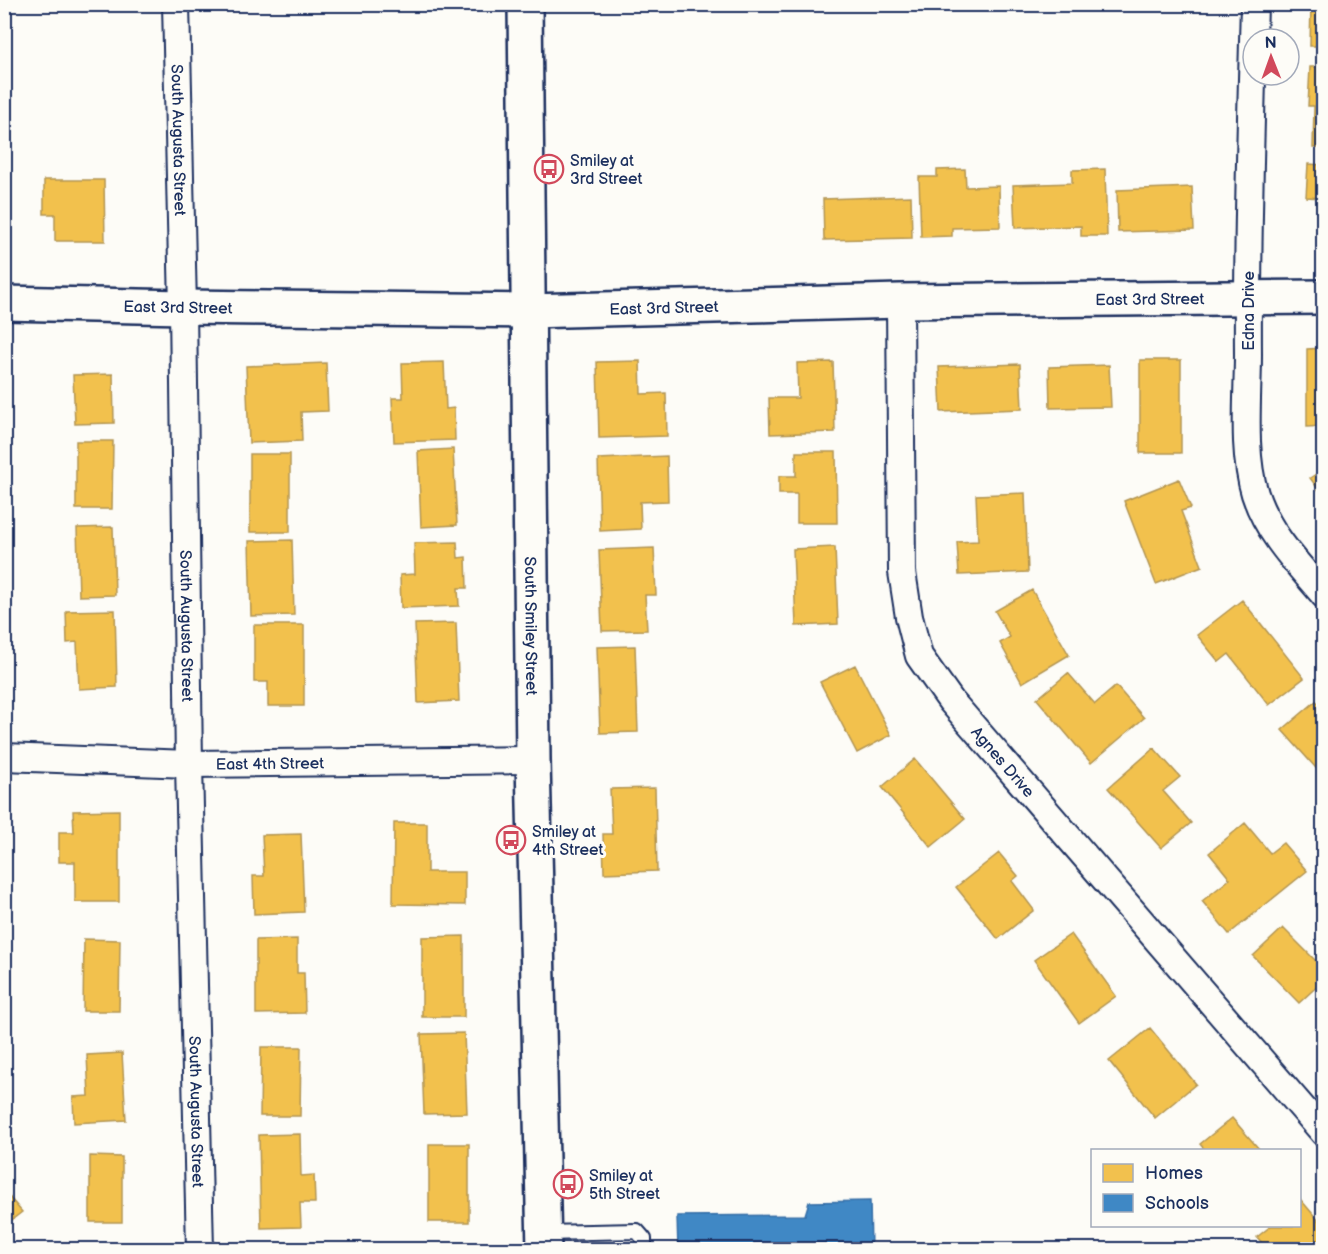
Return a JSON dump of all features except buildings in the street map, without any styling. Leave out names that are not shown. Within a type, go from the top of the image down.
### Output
[{"type":"street","name":"South Augusta Street","points":[[176,4],[200,1250]]},
{"type":"street","name":"South Smiley Street","points":[[525,4],[533,760],[544,1241]]},
{"type":"street","name":"Edna Drive","points":[[1254,4],[1247,297],[1248,459],[1255,492],[1264,518],[1278,542],[1323,595]]},
{"type":"street","name":"East 3rd Street","points":[[4,303],[183,308],[528,311],[900,301],[1323,297]]},
{"type":"street","name":"Agnes Drive","points":[[900,301],[902,572],[909,617],[919,656],[951,702],[1323,1133]]},
{"type":"street","name":"East 4th Street","points":[[4,757],[189,764],[533,760]]},
{"type":"lane","points":[[544,1241],[637,1231],[644,1239],[644,1250]]},
{"type":"place","name":"Smiley at 3rd Street","points":[[549,169]]},
{"type":"place","name":"Smiley at 4th Street","points":[[511,840]]},
{"type":"place","name":"Smiley at 5th Street","points":[[568,1184]]}]
